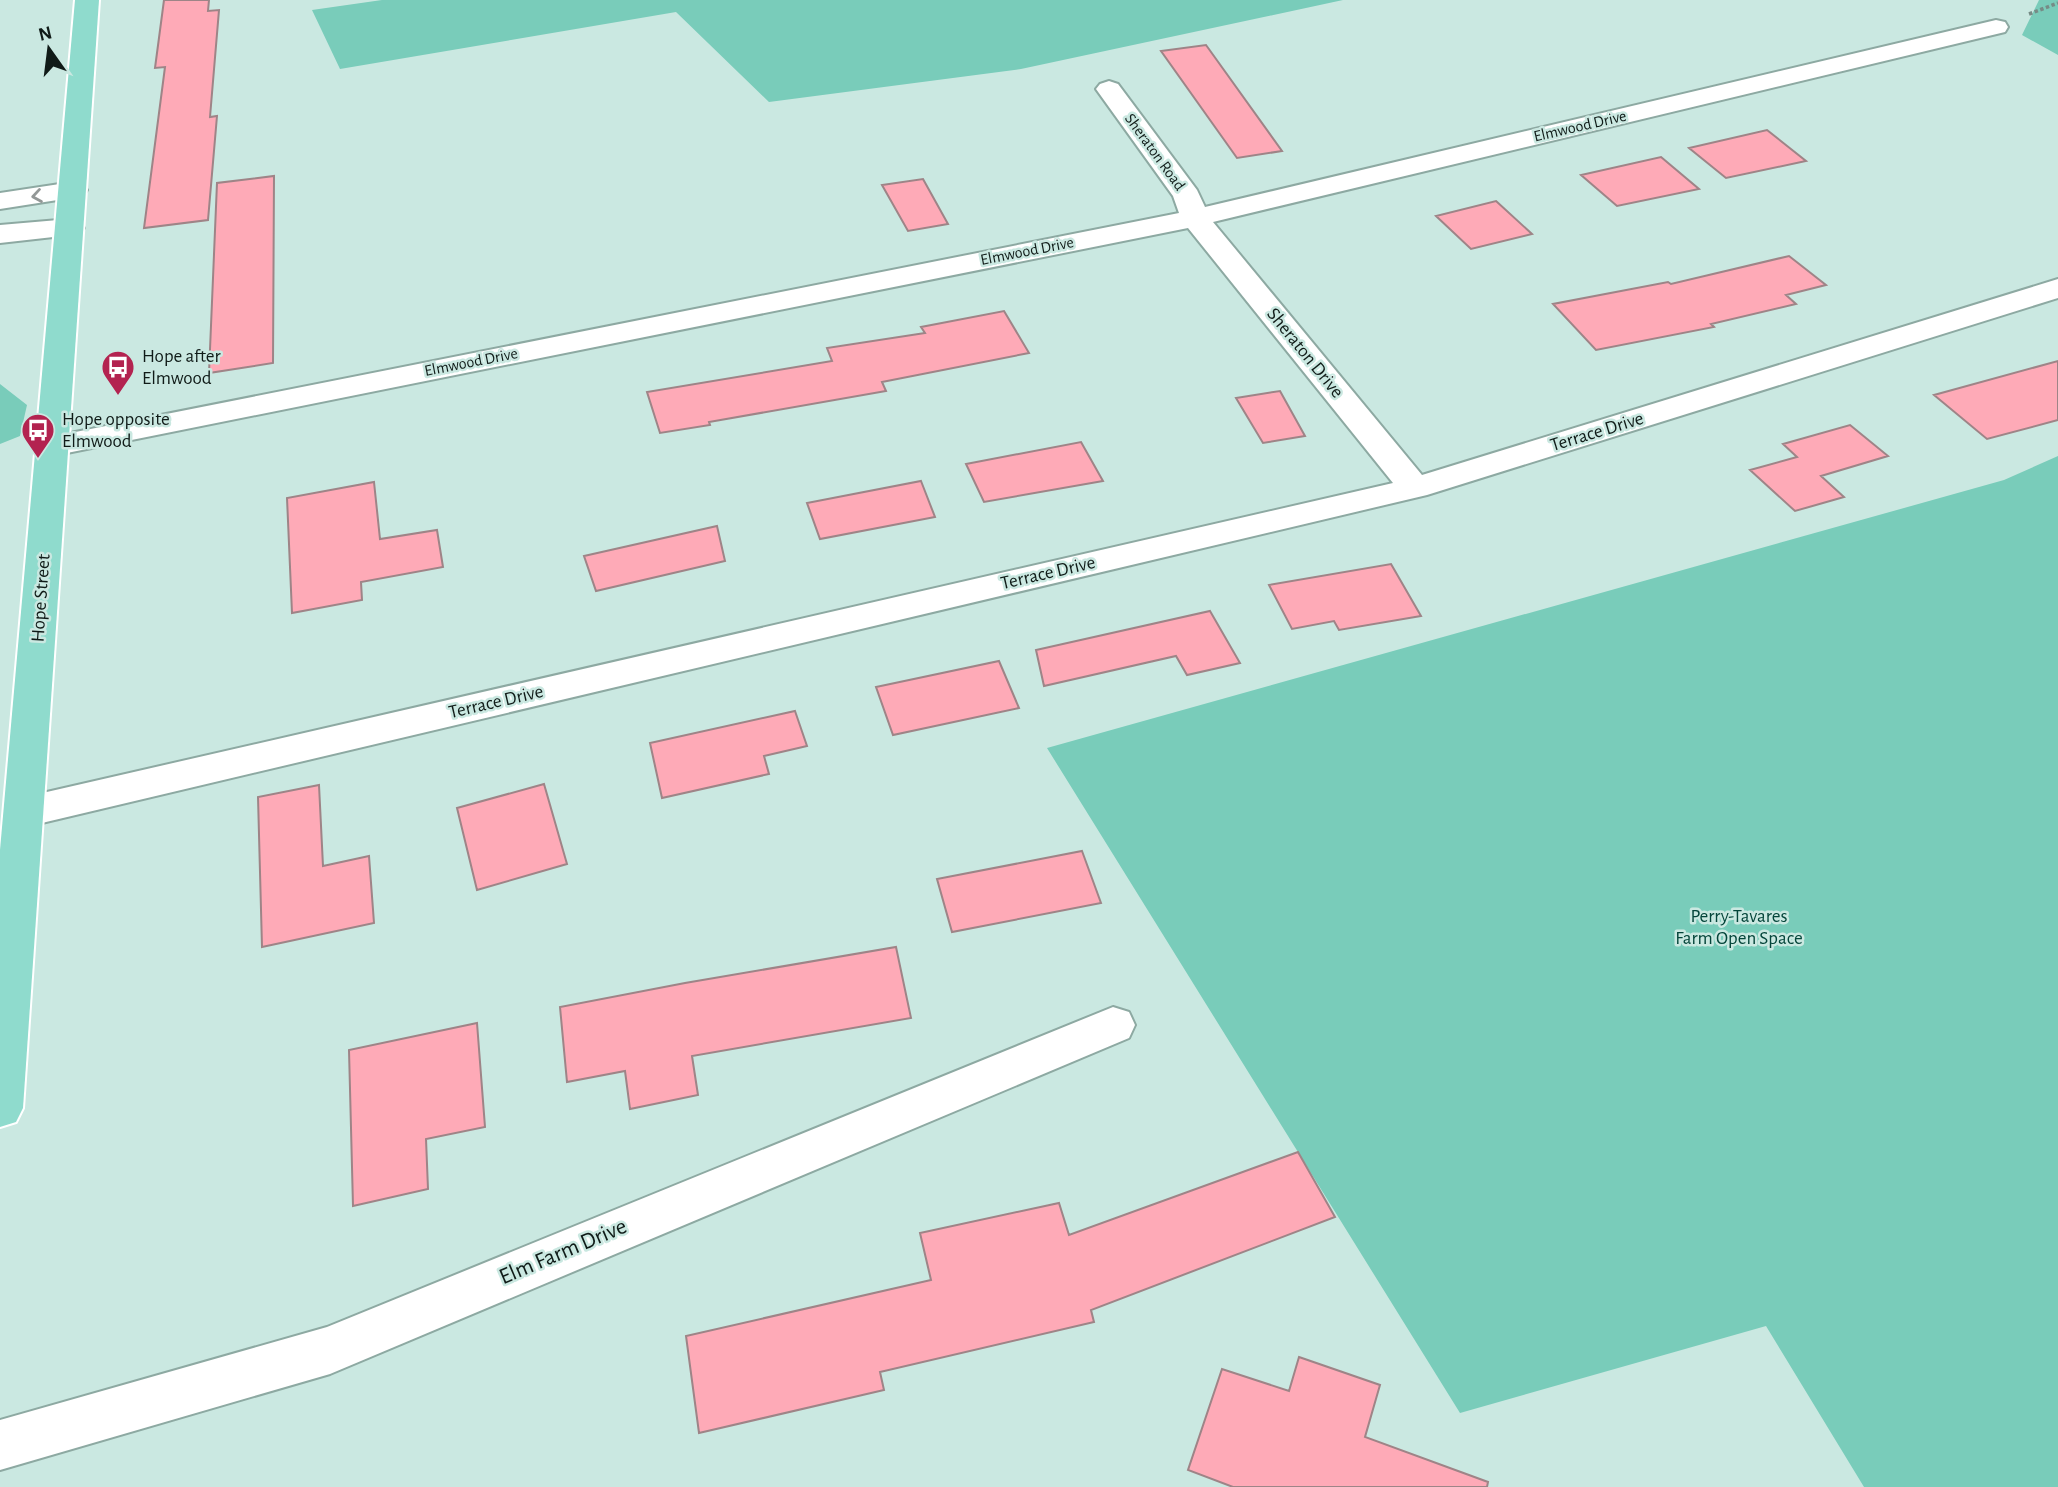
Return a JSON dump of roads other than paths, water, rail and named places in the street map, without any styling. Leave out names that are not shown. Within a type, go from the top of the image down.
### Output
[{"type":"main road","name":"Hope Street","points":[[0,1108],[87,0]]},
{"type":"street","name":"Elmwood Drive","points":[[52,446],[1195,218],[1996,27]]},
{"type":"street","name":"Sheraton Road","points":[[1109,89],[1187,196],[1195,218]]},
{"type":"street","points":[[0,201],[73,190]]},
{"type":"street","name":"Sheraton Drive","points":[[1195,218],[1415,488]]},
{"type":"street","points":[[0,234],[70,228]]},
{"type":"street","name":"Terrace Drive","points":[[25,812],[1415,488],[2058,288]]},
{"type":"street","name":"Elm Farm Drive","points":[[0,1445],[330,1350],[1113,1025]]},
{"type":"place","name":"Hope after Elmwood","points":[[118,397]]},
{"type":"place","name":"Hope opposite Elmwood","points":[[38,460]]},
{"type":"park label","name":"Perry-Tavares Farm Open Space","points":[[1739,927]]}]
